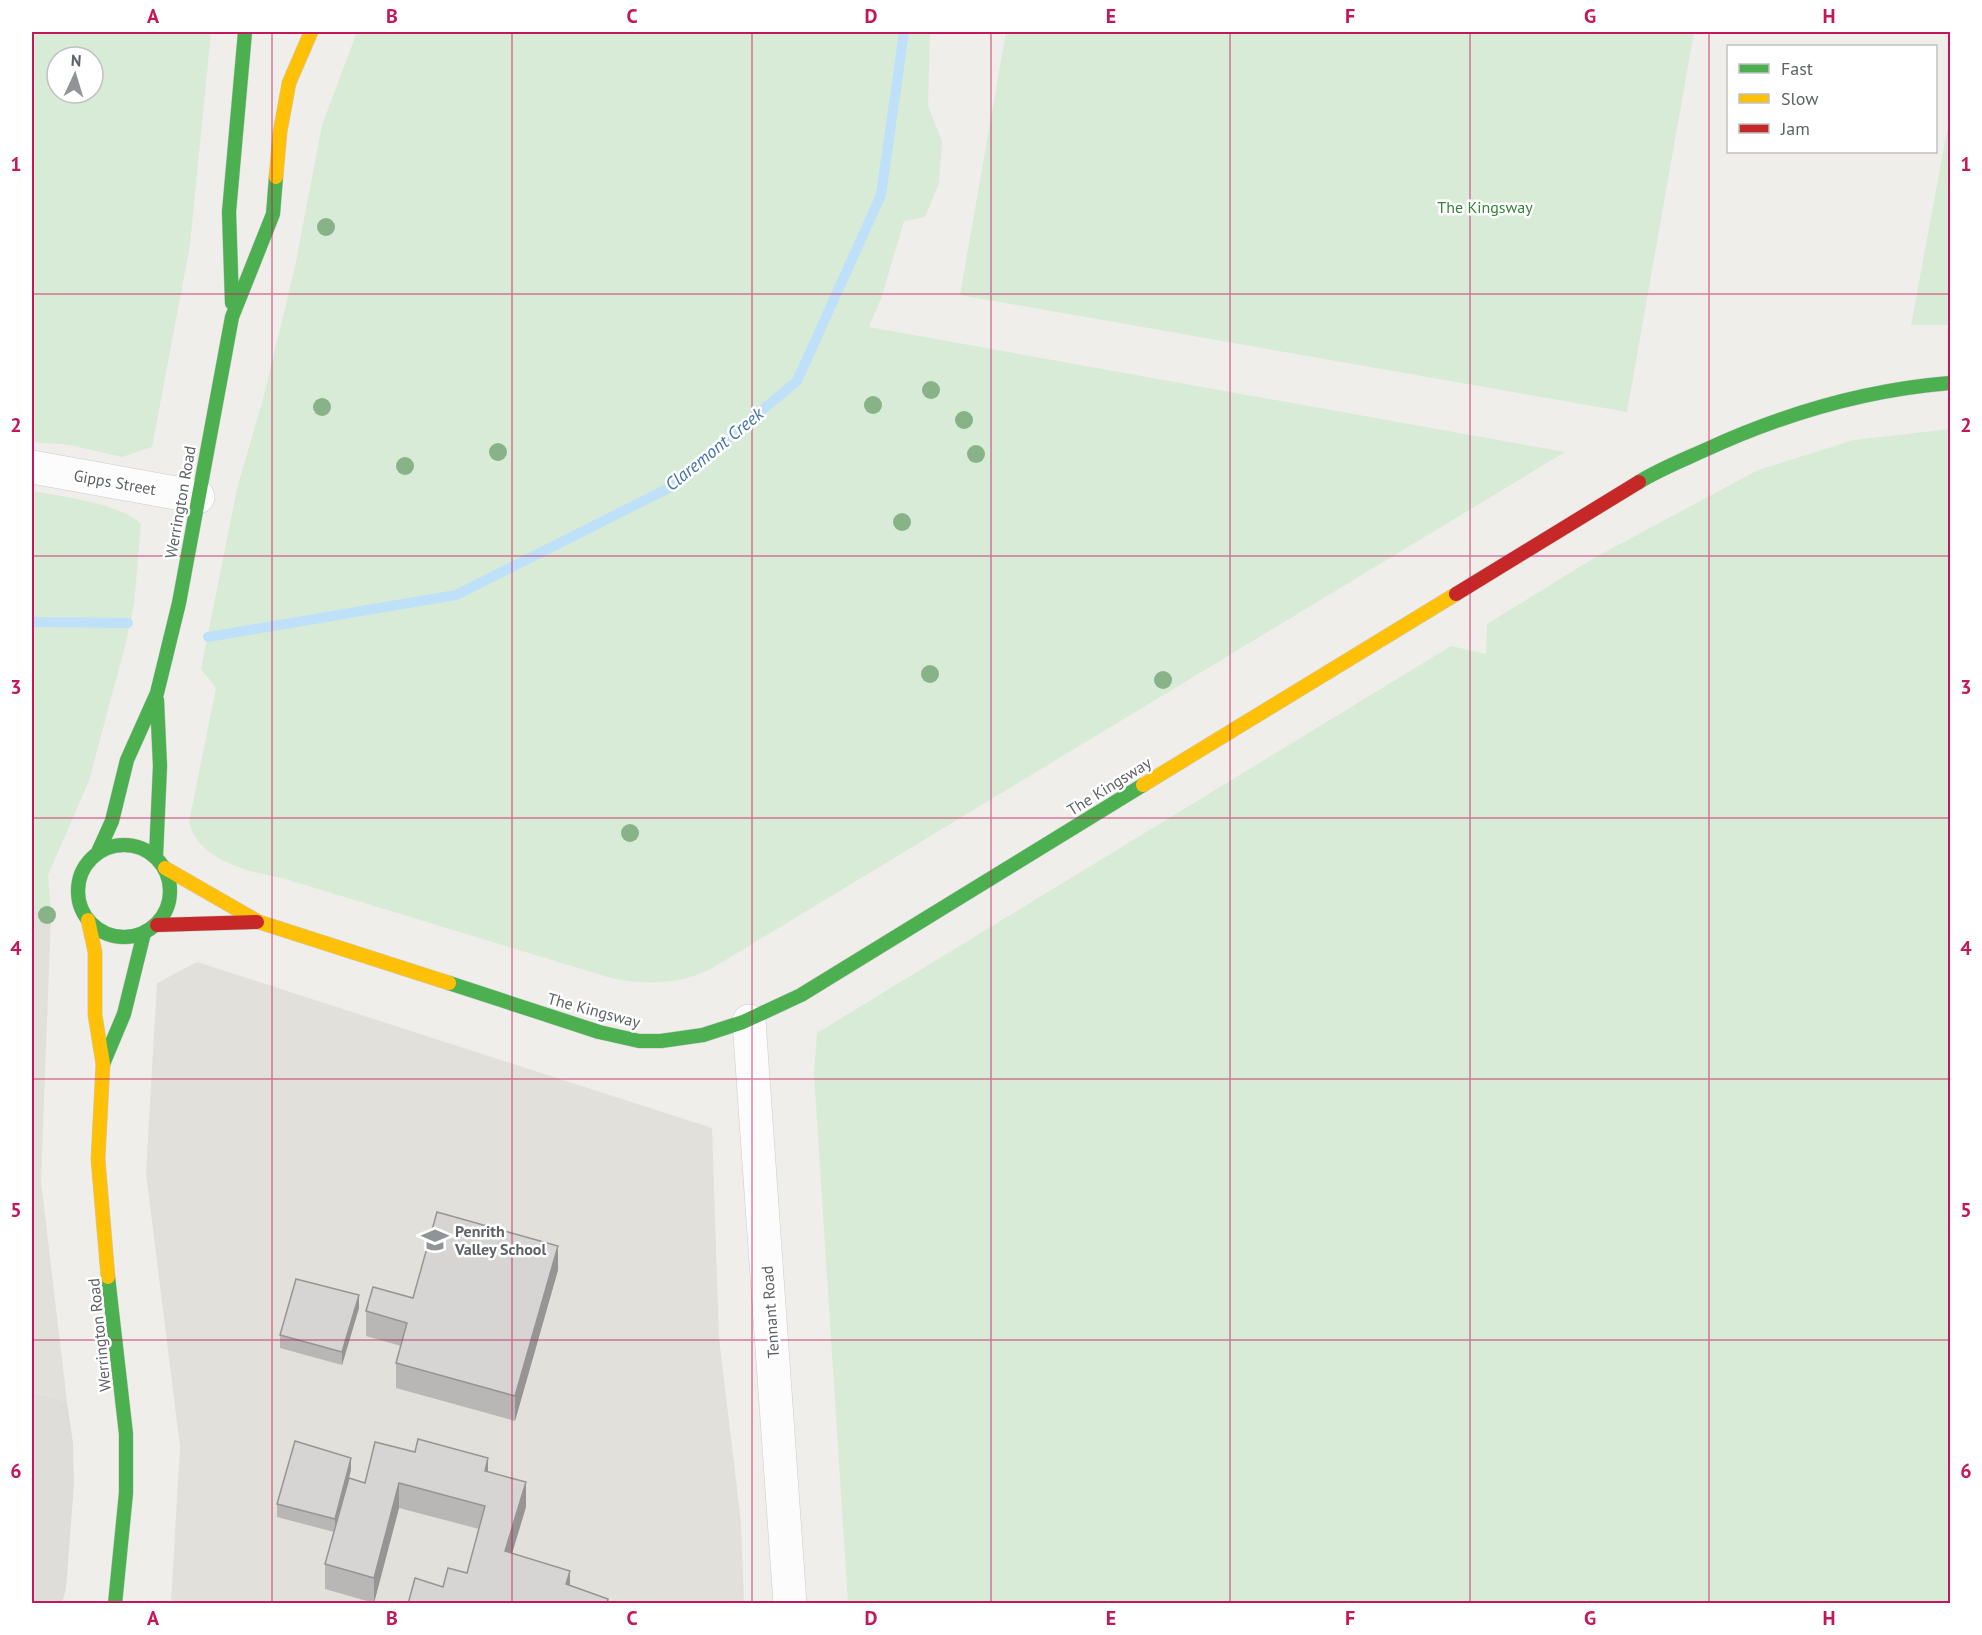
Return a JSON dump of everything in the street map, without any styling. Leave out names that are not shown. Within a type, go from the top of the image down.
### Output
[{"type":"main road","name":"Werrington Road","points":[[232,316],[229,213],[244,32]]},
{"type":"main road","name":"Werrington Road","points":[[98,852],[112,821],[127,760],[157,693],[179,603],[232,316],[273,214],[280,132],[289,83],[310,32]]},
{"type":"main road","name":"The Kingsway","points":[[165,868],[259,922],[599,1032],[639,1041],[673,1041],[712,1033],[749,1021],[801,995],[1645,478],[1755,427],[1875,394],[1950,383]]},
{"type":"main road","name":"Werrington Road","points":[[156,856],[160,766],[157,693]]},
{"type":"main road","points":[[127,844],[142,848],[156,856],[165,868],[170,882],[171,898],[166,912],[157,925],[144,933],[129,937],[114,936],[100,930],[88,920],[79,900],[80,877],[87,863],[98,852],[127,844]]},
{"type":"main road","name":"Werrington Road","points":[[88,920],[95,952],[95,1015],[103,1064],[98,1159],[126,1434],[126,1493],[121,1562],[115,1604]]},
{"type":"main road","name":"The Kingsway","points":[[157,925],[259,922]]},
{"type":"main road","name":"Werrington Road","points":[[103,1064],[124,1014],[144,933]]},
{"type":"street","name":"Gipps Street","points":[[32,467],[198,497]]},
{"type":"street","name":"Tennant Road","points":[[749,1021],[790,1604]]},
{"type":"shaded area","points":[[32,910],[51,915],[41,1181],[67,1402],[32,1392]]},
{"type":"shaded area","name":"Penrith Valley School","points":[[197,962],[712,1128],[719,1338],[741,1522],[744,1603],[171,1603],[180,1447],[146,1173],[157,983]]},
{"type":"shaded area","points":[[32,1392],[67,1402],[73,1443],[74,1484],[66,1589],[62,1603],[32,1603]]},
{"type":"green space","points":[[32,32],[211,32],[190,245],[152,447],[122,457],[70,445],[32,442]]},
{"type":"green space","points":[[357,32],[930,32],[928,106],[942,141],[939,183],[925,217],[904,221],[882,296],[869,327],[1565,452],[709,970],[697,975],[661,982],[637,982],[611,978],[282,878],[254,872],[214,855],[194,835],[189,822],[216,688],[201,669],[237,489],[263,399],[295,267],[322,125]]},
{"type":"green space","name":"The Kingsway","points":[[1006,32],[1694,32],[1627,412],[960,295]]},
{"type":"green space","points":[[1950,115],[1950,325],[1911,325]]},
{"type":"green space","points":[[1950,429],[1950,1603],[848,1603],[814,1074],[817,1033],[1451,646],[1486,654],[1487,624],[1594,558],[1758,470],[1854,440]]},
{"type":"green space","points":[[32,491],[106,506],[132,517],[141,524],[134,605],[125,646],[89,781],[48,875],[51,915],[32,910]]},
{"type":"building","points":[[437,1212],[558,1246],[515,1396],[396,1363],[407,1323],[366,1311],[373,1287],[413,1298]]},
{"type":"building","points":[[296,1279],[359,1295],[342,1352],[280,1335]]},
{"type":"building","points":[[418,1439],[488,1458],[485,1471],[526,1482],[505,1551],[570,1571],[566,1584],[608,1599],[607,1604],[408,1604],[415,1578],[443,1587],[448,1568],[467,1573],[485,1506],[399,1483],[374,1578],[325,1564],[349,1478],[365,1483],[375,1442],[415,1452]]},
{"type":"building","points":[[295,1441],[351,1458],[335,1519],[277,1504]]},
{"type":"waterway","name":"Claremont Creek","points":[[208,637],[456,595],[669,488],[797,381],[881,195],[904,32]]},
{"type":"waterway","name":"Claremont Creek","points":[[32,622],[128,623]]},
{"type":"traffic: fast","points":[[232,303],[229,212],[245,32]]},
{"type":"traffic: fast","points":[[98,852],[112,821],[127,760],[157,693],[179,603],[232,317],[273,214],[276,177]]},
{"type":"traffic: fast","points":[[1639,482],[1734,437],[1794,415],[1886,391],[1950,383]]},
{"type":"traffic: fast","points":[[156,856],[160,766],[157,700]]},
{"type":"traffic: fast","points":[[449,983],[599,1032],[639,1041],[661,1041],[703,1035],[743,1022],[801,995],[1143,785]]},
{"type":"traffic: fast","points":[[124,845],[142,848],[157,858],[167,873],[170,891],[167,909],[157,924],[142,934],[124,937],[106,934],[91,924],[81,909],[78,891],[81,873],[91,858],[106,848],[124,845]]},
{"type":"traffic: fast","points":[[103,1064],[124,1014],[144,933]]},
{"type":"traffic: fast","points":[[108,1277],[126,1434],[126,1493],[115,1604]]},
{"type":"traffic: slow","points":[[276,177],[280,132],[289,83],[311,32]]},
{"type":"traffic: slow","points":[[1143,785],[1456,594]]},
{"type":"traffic: slow","points":[[165,868],[259,922],[449,983]]},
{"type":"traffic: slow","points":[[88,920],[95,952],[95,1015],[103,1064],[98,1159],[108,1277]]},
{"type":"traffic: jam","points":[[1456,594],[1639,482]]},
{"type":"traffic: jam","points":[[157,925],[257,922]]},
{"type":"place","name":"Penrith Valley School","points":[[435,1240]]}]
